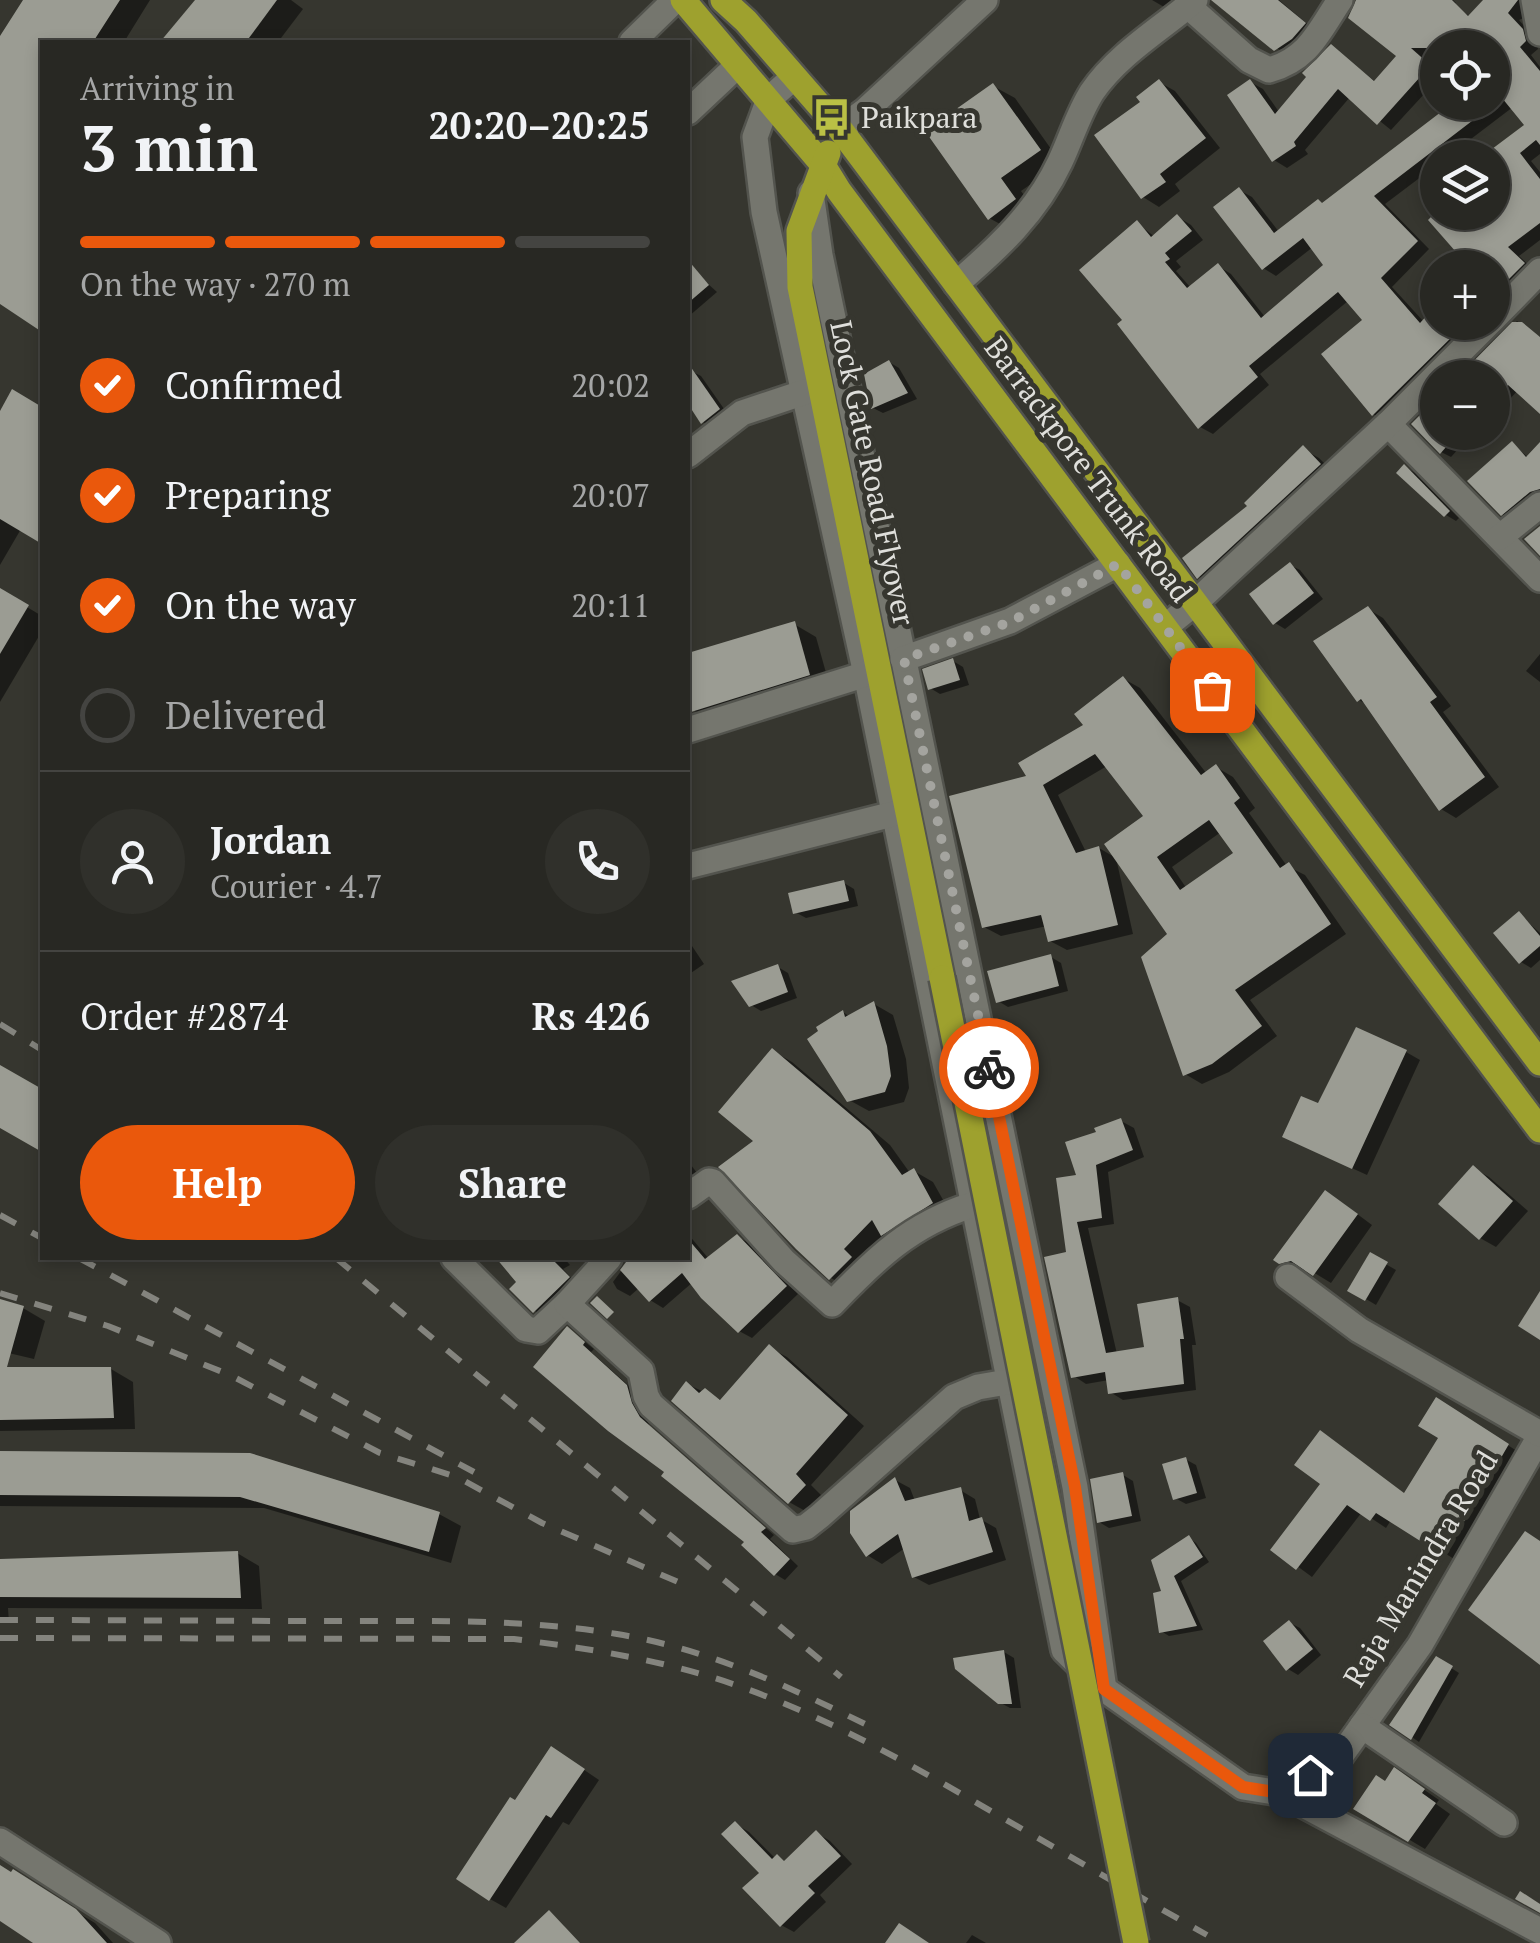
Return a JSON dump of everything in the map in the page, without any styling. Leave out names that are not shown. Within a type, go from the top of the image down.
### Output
[{"type":"main road","name":"Barrackpore Trunk Road","points":[[682,0],[823,166],[1540,1130]]},
{"type":"main road","name":"Barrackpore Trunk Road","points":[[725,1],[840,129],[1540,1063]]},
{"type":"main road","name":"Lock Gate Road Flyover","points":[[840,129],[799,230],[800,287],[1136,1943]]},
{"type":"street","points":[[634,40],[674,0]]},
{"type":"street","points":[[840,129],[865,112],[985,0]]},
{"type":"street","points":[[956,284],[1024,221],[1060,163],[1094,89],[1152,32],[1192,3],[1249,60],[1269,70],[1282,66],[1314,44],[1340,0]]},
{"type":"street","points":[[1534,0],[1540,32]]},
{"type":"street","points":[[690,110],[738,65]]},
{"type":"street","points":[[794,77],[769,99],[755,137],[764,212],[866,674],[1064,1650],[1104,1689],[1243,1787],[1281,1793],[1540,1931]]},
{"type":"street","points":[[811,193],[820,255],[1075,1487],[1104,1689]]},
{"type":"street","points":[[1510,302],[1540,271]]},
{"type":"street","points":[[1165,627],[1388,424],[1472,340]]},
{"type":"street","points":[[690,452],[742,413],[805,392]]},
{"type":"street","points":[[1388,424],[1540,579]]},
{"type":"street","points":[[1500,538],[1540,504]]},
{"type":"street","points":[[904,659],[1010,622],[1118,564]]},
{"type":"street","points":[[690,729],[866,674]]},
{"type":"street","points":[[690,865],[894,814]]},
{"type":"street","points":[[690,1194],[708,1181],[713,1182],[784,1261],[832,1304],[908,1234],[936,1217],[972,1205]]},
{"type":"street","points":[[456,1260],[526,1330],[538,1331],[608,1260]]},
{"type":"street","points":[[1288,1277],[1359,1330],[1540,1435]]},
{"type":"street","points":[[567,1304],[641,1371],[651,1404],[793,1530],[806,1527],[820,1516],[954,1398],[978,1387],[1007,1382]]},
{"type":"street","name":"Raja Manindra Road","points":[[1281,1793],[1340,1756],[1362,1726],[1420,1645],[1540,1435]]},
{"type":"street","points":[[1362,1726],[1504,1823]]},
{"type":"street","points":[[0,1841],[158,1943]]},
{"type":"building","points":[[23,0],[120,0],[94,40],[40,40],[40,331],[0,304],[0,36]]},
{"type":"building","points":[[195,0],[277,0],[247,40],[162,40]]},
{"type":"building","points":[[1211,0],[1278,0],[1306,23],[1274,51]]},
{"type":"building","points":[[1356,0],[1452,0],[1468,16],[1483,0],[1518,0],[1508,13],[1523,29],[1526,41],[1520,47],[1540,71],[1540,145],[1536,140],[1520,153],[1540,179],[1540,223],[1508,247],[1525,263],[1510,278],[1510,250],[1454,250],[1437,230],[1510,230],[1510,140],[1504,140],[1524,125],[1510,108],[1510,30],[1420,30],[1420,48],[1411,48],[1420,56],[1420,77],[1377,125],[1338,89],[1294,142],[1296,146],[1272,162],[1227,95],[1250,79],[1275,114],[1306,77],[1302,73],[1331,44],[1374,81],[1396,56],[1348,18]]},
{"type":"building","points":[[1159,79],[1206,138],[1160,174],[1166,182],[1141,199],[1094,135],[1140,102],[1136,97]]},
{"type":"building","points":[[993,83],[1041,150],[1001,178],[1016,199],[988,220],[925,131]]},
{"type":"building","points":[[1430,120],[1473,120],[1447,140],[1420,140],[1420,161],[1374,196],[1418,241],[1381,278],[1420,323],[1420,340],[1449,340],[1429,360],[1420,360],[1420,369],[1372,416],[1321,354],[1362,320],[1338,292],[1249,366],[1258,377],[1198,429],[1117,324],[1122,320],[1079,270],[1137,220],[1151,237],[1177,214],[1192,231],[1165,253],[1170,259],[1165,262],[1187,288],[1218,263],[1261,318],[1323,265],[1303,238],[1262,270],[1213,207],[1239,187],[1274,233],[1318,199],[1322,203]]},
{"type":"building","points":[[690,262],[709,285],[690,301]]},
{"type":"building","points":[[1522,322],[1540,337],[1540,414],[1510,387],[1510,360],[1475,360],[1494,340],[1510,340],[1510,324]]},
{"type":"building","points":[[889,360],[908,393],[871,409],[864,374]]},
{"type":"building","points":[[690,366],[720,409],[701,424],[690,407]]},
{"type":"building","points":[[12,389],[40,406],[40,543],[0,519],[0,411]]},
{"type":"building","points":[[1420,415],[1420,433],[1411,424]]},
{"type":"building","points":[[1540,442],[1540,489],[1530,492],[1501,516],[1467,481],[1502,450],[1510,450],[1510,443],[1526,457]]},
{"type":"building","points":[[1303,445],[1321,464],[1197,579],[1182,558],[1247,506],[1244,503]]},
{"type":"building","points":[[1404,464],[1450,511],[1444,517],[1396,473]]},
{"type":"building","points":[[1540,526],[1540,556],[1524,539]]},
{"type":"building","points":[[1290,562],[1314,593],[1273,625],[1249,594]]},
{"type":"building","points":[[0,588],[29,605],[0,654]]},
{"type":"building","points":[[1368,606],[1437,697],[1430,702],[1485,777],[1439,811],[1361,699],[1357,702],[1313,641]]},
{"type":"building","points":[[795,621],[810,675],[691,712],[690,652]]},
{"type":"building","points":[[953,658],[960,680],[928,690],[922,669]]},
{"type":"building","points":[[1123,676],[1201,775],[1216,764],[1240,798],[1234,803],[1280,868],[1289,862],[1331,924],[1235,990],[1262,1026],[1212,1064],[1183,1076],[1141,957],[1167,934],[1104,844],[1143,816],[1095,754],[1043,785],[1076,853],[1099,846],[1118,925],[1048,942],[1041,915],[982,928],[949,796],[1026,776],[1018,763],[1083,725],[1074,714]],"holes":[[[1209,820],[1233,853],[1180,890],[1157,857]]]},
{"type":"building","points":[[844,880],[849,901],[793,914],[788,893]]},
{"type":"building","points":[[1519,911],[1540,936],[1540,946],[1519,964],[1493,933]]},
{"type":"building","points":[[1051,954],[1059,986],[996,1003],[987,971]]},
{"type":"building","points":[[778,964],[788,992],[749,1007],[731,981]]},
{"type":"building","points":[[874,1001],[891,1076],[885,1092],[847,1102],[807,1039],[818,1031],[816,1027],[843,1010],[845,1017]]},
{"type":"building","points":[[1356,1027],[1407,1050],[1352,1169],[1282,1137],[1301,1096],[1318,1103]]},
{"type":"building","points":[[772,1048],[870,1131],[902,1175],[914,1168],[933,1203],[881,1236],[872,1220],[844,1249],[852,1257],[829,1280],[718,1167],[753,1141],[718,1112]]},
{"type":"building","points":[[0,1065],[40,1088],[40,1151],[0,1128]]},
{"type":"building","points":[[1121,1118],[1133,1150],[1096,1165],[1102,1218],[1077,1222],[1106,1353],[1144,1347],[1137,1304],[1178,1297],[1184,1339],[1180,1339],[1184,1384],[1108,1394],[1105,1372],[1071,1378],[1044,1257],[1066,1252],[1056,1178],[1076,1175],[1065,1142],[1096,1132],[1094,1128]]},
{"type":"building","points":[[1473,1165],[1513,1201],[1479,1240],[1438,1204]]},
{"type":"building","points":[[1325,1190],[1358,1214],[1313,1276],[1291,1261],[1279,1264],[1273,1260]]},
{"type":"building","points":[[737,1234],[787,1286],[738,1333],[701,1298],[682,1273],[649,1302],[620,1270],[628,1260],[690,1260],[690,1241],[705,1259]]},
{"type":"building","points":[[1370,1252],[1388,1262],[1365,1301],[1347,1291]]},
{"type":"building","points":[[498,1260],[553,1260],[570,1277],[533,1313],[509,1289],[516,1282]]},
{"type":"building","points":[[1540,1291],[1540,1340],[1518,1326]]},
{"type":"building","points":[[597,1296],[614,1312],[607,1319],[590,1303]]},
{"type":"building","points":[[0,1299],[24,1306],[7,1367],[111,1367],[114,1418],[0,1420]]},
{"type":"building","points":[[567,1326],[627,1385],[640,1417],[766,1528],[761,1532],[790,1559],[774,1576],[741,1545],[744,1542],[661,1476],[664,1472],[608,1431],[533,1367]]},
{"type":"building","points":[[769,1344],[848,1415],[796,1474],[806,1485],[788,1504],[671,1401],[686,1381],[699,1393],[705,1388],[720,1400]]},
{"type":"building","points":[[1436,1397],[1509,1444],[1444,1556],[1376,1513],[1370,1521],[1347,1505],[1296,1570],[1270,1550],[1320,1484],[1294,1465],[1320,1430],[1404,1493],[1438,1438],[1418,1426]]},
{"type":"building","points":[[0,1451],[250,1453],[440,1512],[429,1552],[240,1497],[0,1495]]},
{"type":"building","points":[[1186,1457],[1197,1493],[1173,1500],[1162,1464]]},
{"type":"building","points":[[1123,1472],[1132,1516],[1097,1523],[1090,1479]]},
{"type":"building","points":[[895,1477],[905,1501],[961,1487],[969,1521],[982,1517],[993,1552],[912,1578],[898,1534],[866,1557],[850,1533],[850,1511]]},
{"type":"building","points":[[1525,1531],[1540,1541],[1540,1665],[1468,1610]]},
{"type":"building","points":[[1189,1535],[1203,1557],[1174,1576],[1197,1626],[1159,1633],[1153,1593],[1161,1591],[1151,1560]]},
{"type":"building","points":[[238,1551],[241,1598],[0,1597],[0,1559]]},
{"type":"building","points":[[1289,1620],[1313,1649],[1286,1671],[1263,1641]]},
{"type":"building","points":[[1004,1650],[1012,1704],[998,1704],[955,1669],[953,1658]]},
{"type":"building","points":[[1436,1656],[1453,1666],[1411,1740],[1389,1725]]},
{"type":"building","points":[[551,1746],[585,1769],[551,1818],[546,1815],[489,1901],[456,1879],[510,1797],[515,1800]]},
{"type":"building","points":[[1394,1767],[1425,1789],[1422,1793],[1436,1803],[1408,1842],[1353,1809],[1376,1775],[1385,1781]]},
{"type":"building","points":[[735,1821],[772,1859],[777,1854],[784,1861],[816,1830],[841,1856],[808,1886],[815,1893],[780,1927],[742,1888],[759,1873],[721,1834]]},
{"type":"building","points":[[0,1865],[11,1872],[13,1869],[76,1909],[107,1943],[33,1943],[0,1921]]},
{"type":"building","points":[[1520,1891],[1540,1904],[1540,1913],[1515,1899]]},
{"type":"building","points":[[549,1910],[580,1943],[514,1943]]},
{"type":"building","points":[[899,1923],[929,1943],[885,1943]]},
{"type":"railway","points":[[0,1024],[40,1049]]},
{"type":"railway","points":[[0,1215],[40,1237]]},
{"type":"railway","points":[[83,1260],[474,1472]]},
{"type":"railway","points":[[338,1260],[841,1677]]},
{"type":"railway","points":[[0,1293],[108,1326],[230,1375],[380,1453],[457,1477],[542,1523],[685,1585]]},
{"type":"railway","points":[[0,1620],[446,1621],[583,1629],[650,1641],[714,1659],[867,1725]]},
{"type":"railway","points":[[0,1638],[514,1639],[660,1663],[744,1688],[841,1730],[935,1779],[1207,1935]]},
{"type":"way so far","points":[[989,1068],[904,659],[1010,622],[1118,564],[1212,690]]},
{"type":"place","name":"Paikpara","points":[[831,118]]},
{"type":"route","points":[[989,1068],[1075,1487],[1104,1689],[1243,1787],[1281,1793],[1310,1775]]}]
